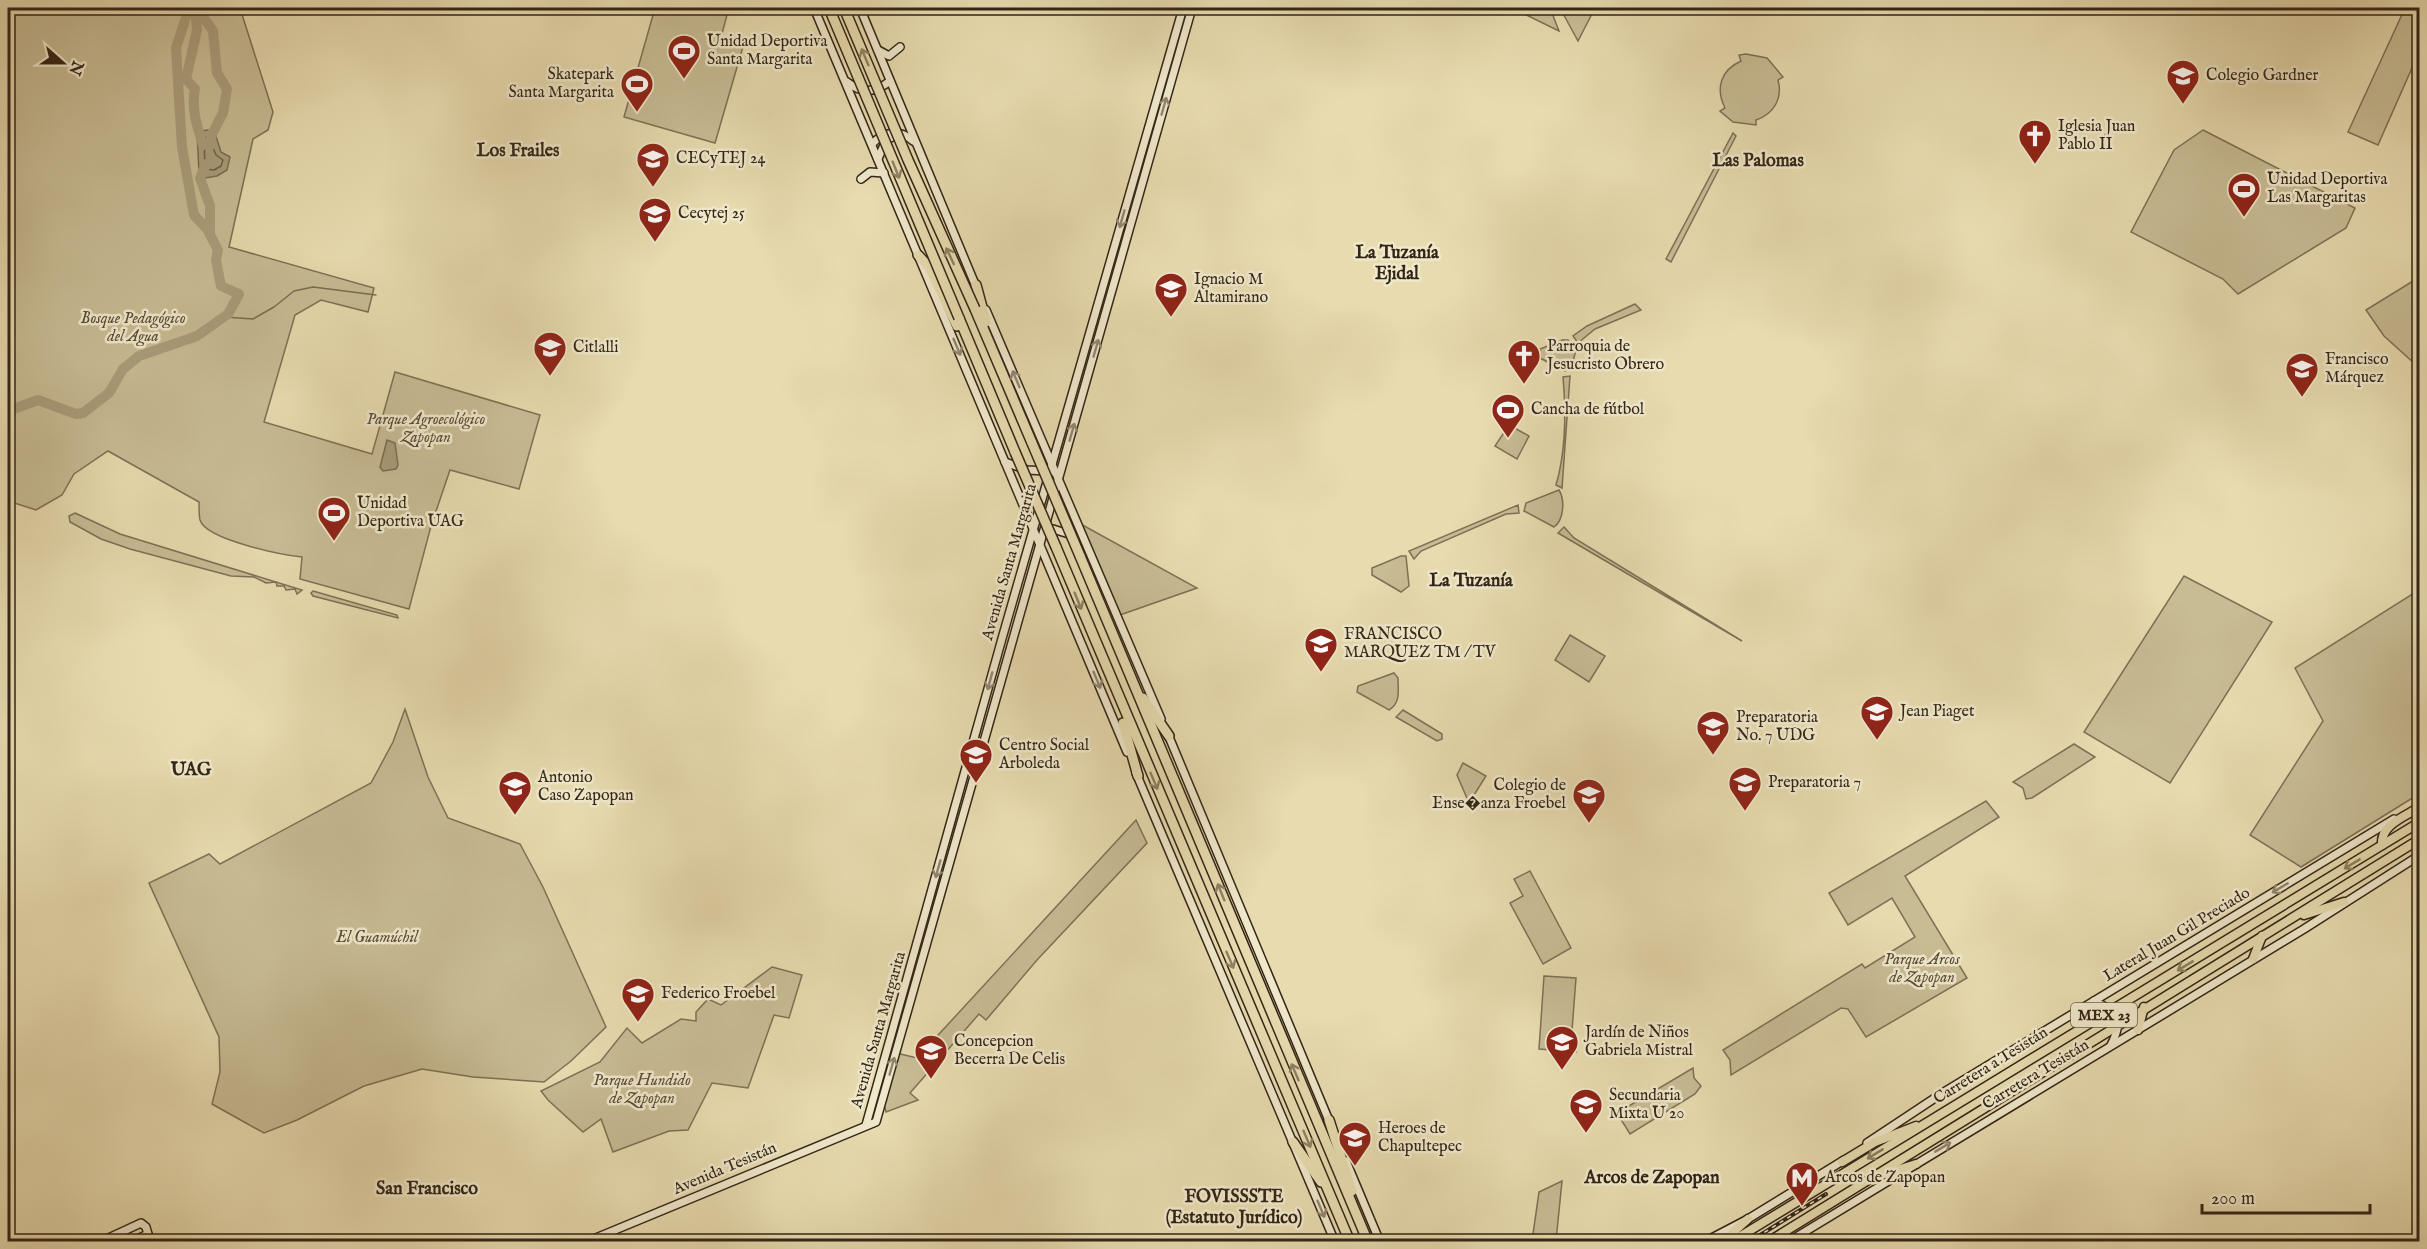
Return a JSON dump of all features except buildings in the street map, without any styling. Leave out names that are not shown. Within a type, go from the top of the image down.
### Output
[{"type":"highway","points":[[829,8],[1056,547],[1112,686],[1350,1242]]},
{"type":"highway","points":[[844,8],[908,160],[1003,373],[1368,1242]]},
{"type":"highway","points":[[918,255],[929,267],[964,342],[973,353]]},
{"type":"highway","points":[[976,285],[1003,373]]},
{"type":"highway","points":[[1126,670],[1169,736]]},
{"type":"highway","points":[[1112,686],[1137,776]]},
{"type":"highway","points":[[1329,1120],[1368,1242]]},
{"type":"highway","points":[[1293,1142],[1332,1197]]},
{"type":"main road","points":[[814,8],[1335,1242]]},
{"type":"main road","points":[[860,8],[884,71],[870,88],[860,90]]},
{"type":"main road","name":"Avenida Santa Margarita","points":[[866,1125],[1033,527],[1183,8]]},
{"type":"main road","name":"Avenida Santa Margarita","points":[[876,1122],[990,716],[1042,547],[1044,531],[1192,8]]},
{"type":"main road","points":[[876,48],[889,56],[900,47]]},
{"type":"main road","points":[[882,66],[1169,736],[1380,1242]]},
{"type":"main road","points":[[846,81],[860,90],[874,90],[890,81]]},
{"type":"main road","points":[[872,144],[887,133],[902,134],[915,143]]},
{"type":"main road","points":[[878,159],[886,140],[902,134]]},
{"type":"main road","points":[[861,179],[870,172],[884,173]]},
{"type":"main road","points":[[1039,433],[1048,439],[1059,437]]},
{"type":"main road","points":[[1027,470],[1036,465],[1038,460],[1039,433]]},
{"type":"main road","points":[[1005,462],[1027,470],[1052,467],[1064,460]]},
{"type":"main road","points":[[1029,544],[1037,535],[1053,529],[1066,532],[1087,545]]},
{"type":"main road","points":[[1042,547],[1052,535],[1066,532]]},
{"type":"main road","points":[[2382,845],[2381,836],[2384,830],[2420,805]]},
{"type":"main road","name":"Lateral Juan Gil Preciado","points":[[1704,1242],[1748,1219],[1842,1162],[1883,1131],[2420,805]]},
{"type":"main road","name":"Carretera a Tesistán","points":[[1731,1242],[2420,822]]},
{"type":"main road","name":"Carretera a Tesistán","points":[[1768,1242],[2144,1007],[2420,839]]},
{"type":"main road","name":"Carretera Tesistán","points":[[1788,1242],[2420,855]]},
{"type":"main road","points":[[2289,920],[2344,902]]},
{"type":"main road","points":[[2253,959],[2262,936]]},
{"type":"main road","points":[[2094,1001],[2112,1010],[2117,1032],[2111,1045]]},
{"type":"main road","points":[[2138,1029],[2144,1007]]},
{"type":"main road","points":[[1842,1162],[1881,1139],[1931,1121]]},
{"type":"main road","name":"Avenida Tesistán","points":[[586,1242],[876,1122]]},
{"type":"main road","points":[[1857,1186],[1916,1164]]},
{"type":"main road","points":[[1722,1242],[1748,1219]]},
{"type":"main road","points":[[100,1242],[141,1223],[149,1238],[131,1242]]},
{"type":"green space","name":"Bosque Pedagógico del Agua","points":[[8,8],[240,8],[273,112],[268,130],[253,139],[229,247],[374,288],[368,312],[321,300],[295,315],[264,422],[372,454],[395,372],[540,415],[519,489],[450,470],[431,526],[409,609],[300,579],[302,557],[246,545],[216,534],[205,527],[200,520],[199,502],[108,451],[74,474],[62,495],[36,510],[8,501]]},
{"type":"green space","name":"Unidad Deportiva Santa Margarita","points":[[655,8],[729,8],[721,37],[744,43],[715,143],[624,117]]},
{"type":"green space","points":[[1512,8],[1550,8],[1559,31],[1514,9]]},
{"type":"green space","points":[[1560,8],[1595,8],[1578,41]]},
{"type":"green space","points":[[2405,8],[2419,8],[2419,52],[2378,145],[2348,132]]},
{"type":"green space","points":[[1739,55],[1767,58],[1783,77],[1778,80],[1779,93],[1776,104],[1768,114],[1756,120],[1756,125],[1733,122],[1720,111],[1725,108],[1720,93],[1722,80],[1729,69],[1741,61]]},
{"type":"green space","name":"Unidad Deportiva Las Margaritas","points":[[2203,130],[2355,208],[2346,228],[2238,294],[2223,279],[2131,232],[2174,150]]},
{"type":"green space","points":[[1733,133],[1736,136],[1671,262],[1666,259]]},
{"type":"green space","points":[[2413,281],[2421,309],[2419,345],[2415,364],[2384,336],[2366,310]]},
{"type":"green space","points":[[1635,304],[1641,310],[1595,329],[1578,343],[1573,336],[1587,326]]},
{"type":"green space","points":[[1562,340],[1568,340],[1576,350],[1572,365],[1565,371],[1538,357],[1540,349]]},
{"type":"green space","points":[[1570,376],[1562,488],[1556,485],[1562,459],[1564,431],[1563,377]]},
{"type":"green space","points":[[1509,425],[1529,436],[1517,459],[1495,446]]},
{"type":"green space","points":[[1559,490],[1562,510],[1560,520],[1554,527],[1524,511],[1526,503]]},
{"type":"green space","points":[[1518,505],[1519,513],[1506,514],[1421,551],[1414,559],[1409,551]]},
{"type":"green space","points":[[75,513],[120,534],[276,582],[266,583],[254,577],[231,576],[130,549],[101,539],[70,522],[69,516]]},
{"type":"green space","points":[[1077,522],[1197,588],[1117,616]]},
{"type":"green space","points":[[1564,527],[1574,538],[1742,641],[1558,533]]},
{"type":"green space","points":[[1406,556],[1409,586],[1401,592],[1372,575],[1372,568]]},
{"type":"green space","points":[[2184,576],[2272,622],[2170,783],[2084,732]]},
{"type":"green space","points":[[276,582],[302,590],[297,594],[295,589],[286,590],[284,586],[277,586]]},
{"type":"green space","points":[[313,591],[397,615],[398,618],[313,596],[311,593]]},
{"type":"green space","points":[[2414,593],[2420,596],[2419,794],[2301,867],[2250,835],[2323,721],[2295,668]]},
{"type":"green space","points":[[1570,635],[1605,656],[1589,682],[1555,660]]},
{"type":"green space","points":[[1394,673],[1398,678],[1398,696],[1395,704],[1389,710],[1357,692],[1358,686]]},
{"type":"green space","name":"El Guamúchil","points":[[405,709],[428,777],[448,818],[520,844],[543,887],[606,1027],[571,1061],[544,1082],[473,1077],[422,1069],[364,1086],[297,1120],[264,1133],[212,1104],[220,1072],[219,1037],[149,883],[209,854],[220,864],[371,783],[393,742]]},
{"type":"green space","points":[[1403,710],[1442,734],[1442,739],[1437,741],[1396,717]]},
{"type":"green space","points":[[2074,744],[2095,757],[2032,798],[2026,799],[2023,788],[2013,782]]},
{"type":"green space","points":[[1463,763],[1486,776],[1469,803],[1457,775]]},
{"type":"green space","name":"Parque Arcos de Zapopan","points":[[1986,801],[1999,817],[1905,876],[1967,978],[1866,1037],[1848,1009],[1841,1008],[1731,1075],[1730,1060],[1723,1050],[1862,964],[1865,968],[1915,937],[1892,898],[1848,925],[1829,893]]},
{"type":"green space","points":[[1136,820],[1147,843],[1037,960],[986,1020],[979,1014],[910,1093],[918,1100],[886,1112],[883,1100],[896,1053],[917,1058]]},
{"type":"green space","points":[[1530,871],[1571,948],[1543,964],[1510,903],[1523,896],[1514,879]]},
{"type":"green space","name":"Parque Hundido de Zapopan","points":[[772,967],[802,975],[789,1018],[774,1015],[748,1088],[712,1083],[688,1130],[669,1131],[613,1152],[601,1119],[583,1132],[541,1091],[600,1062],[627,1028],[642,1043],[681,1019],[696,1021],[696,1012],[708,999],[721,1005]]},
{"type":"green space","points":[[1544,976],[1576,978],[1571,1044],[1576,1052],[1539,1049]]},
{"type":"green space","points":[[1693,1068],[1694,1078],[1701,1086],[1695,1094],[1630,1134],[1617,1113]]},
{"type":"green space","points":[[1562,1181],[1556,1241],[1532,1241],[1539,1192]]},
{"type":"water","points":[[207,130],[215,133],[221,152],[230,157],[227,170],[217,176],[205,178],[199,173],[197,132]]},
{"type":"water","points":[[387,440],[395,443],[398,465],[396,469],[383,471],[380,467]]},
{"type":"waterway","points":[[8,411],[38,400],[76,414],[83,413],[109,393],[123,369],[139,356],[197,336],[228,314],[239,294],[221,286],[216,260],[218,250],[207,229],[194,215],[182,147],[176,48],[189,8]]},
{"type":"waterway","points":[[195,8],[197,30],[186,79],[195,89],[194,110],[203,145]]},
{"type":"waterway","points":[[197,8],[213,31],[217,73],[227,89],[223,113],[212,134],[210,146]]},
{"type":"waterway","points":[[206,164],[200,178],[210,206],[210,234]]},
{"type":"waterway","points":[[225,317],[253,319],[274,307],[294,291],[313,287],[376,295]]},
{"type":"railway","points":[[1749,1242],[1826,1194]]},
{"type":"place","name":"Unidad Deportiva Santa Margarita","points":[[684,80]]},
{"type":"place","name":"Colegio Gardner","points":[[2183,105]]},
{"type":"place","name":"Skatepark Santa Margarita","points":[[637,113]]},
{"type":"place","name":"Iglesia Juan Pablo II","points":[[2035,165]]},
{"type":"place","name":"CECyTEJ 24","points":[[653,188]]},
{"type":"place","name":"Unidad Deportiva Las Margaritas","points":[[2244,218]]},
{"type":"place","name":"Cecytej 25","points":[[655,243]]},
{"type":"place","name":"Ignacio M Altamirano","points":[[1171,318]]},
{"type":"place","name":"Citlalli","points":[[550,377]]},
{"type":"place","name":"Parroquia de Jesucristo Obrero","points":[[1524,385]]},
{"type":"place","name":"Francisco Márquez","points":[[2302,398]]},
{"type":"place","name":"Cancha de fútbol","points":[[1508,439]]},
{"type":"place","name":"Unidad Deportiva UAG","points":[[334,542]]},
{"type":"place","name":"FRANCISCO MARQUEZ TM / TV","points":[[1321,673]]},
{"type":"place","name":"Jean Piaget","points":[[1877,741]]},
{"type":"place","name":"Preparatoria No. 7 UDG","points":[[1713,756]]},
{"type":"place","name":"Centro Social Arboleda","points":[[976,784]]},
{"type":"place","name":"Preparatoria 7","points":[[1745,812]]},
{"type":"place","name":"Antonio Caso Zapopan","points":[[515,816]]},
{"type":"place","name":"Colegio de Ense�anza Froebel","points":[[1589,824]]},
{"type":"place","name":"Federico Froebel","points":[[638,1023]]},
{"type":"place","name":"Jardín de Niños Gabriela Mistral","points":[[1562,1071]]},
{"type":"place","name":"Concepcion Becerra De Celis","points":[[931,1080]]},
{"type":"place","name":"Secundaria Mixta U 20","points":[[1586,1134]]},
{"type":"place","name":"Heroes de Chapultepec","points":[[1355,1167]]},
{"type":"place","name":"Arcos de Zapopan","points":[[1802,1207]]},
{"type":"district","name":"Los Frailes","points":[[518,151]]},
{"type":"district","name":"Las Palomas","points":[[1758,161]]},
{"type":"district","name":"La Tuzanía Ejidal","points":[[1397,263]]},
{"type":"district","name":"La Tuzanía","points":[[1471,581]]},
{"type":"district","name":"UAG","points":[[191,770]]},
{"type":"district","name":"Arcos de Zapopan","points":[[1652,1178]]},
{"type":"district","name":"San Francisco","points":[[427,1189]]},
{"type":"district","name":"FOVISSSTE (Estatuto Jurídico)","points":[[1234,1207]]},
{"type":"park label","name":"Parque Agroecológico Zapopan","points":[[426,429]]}]
